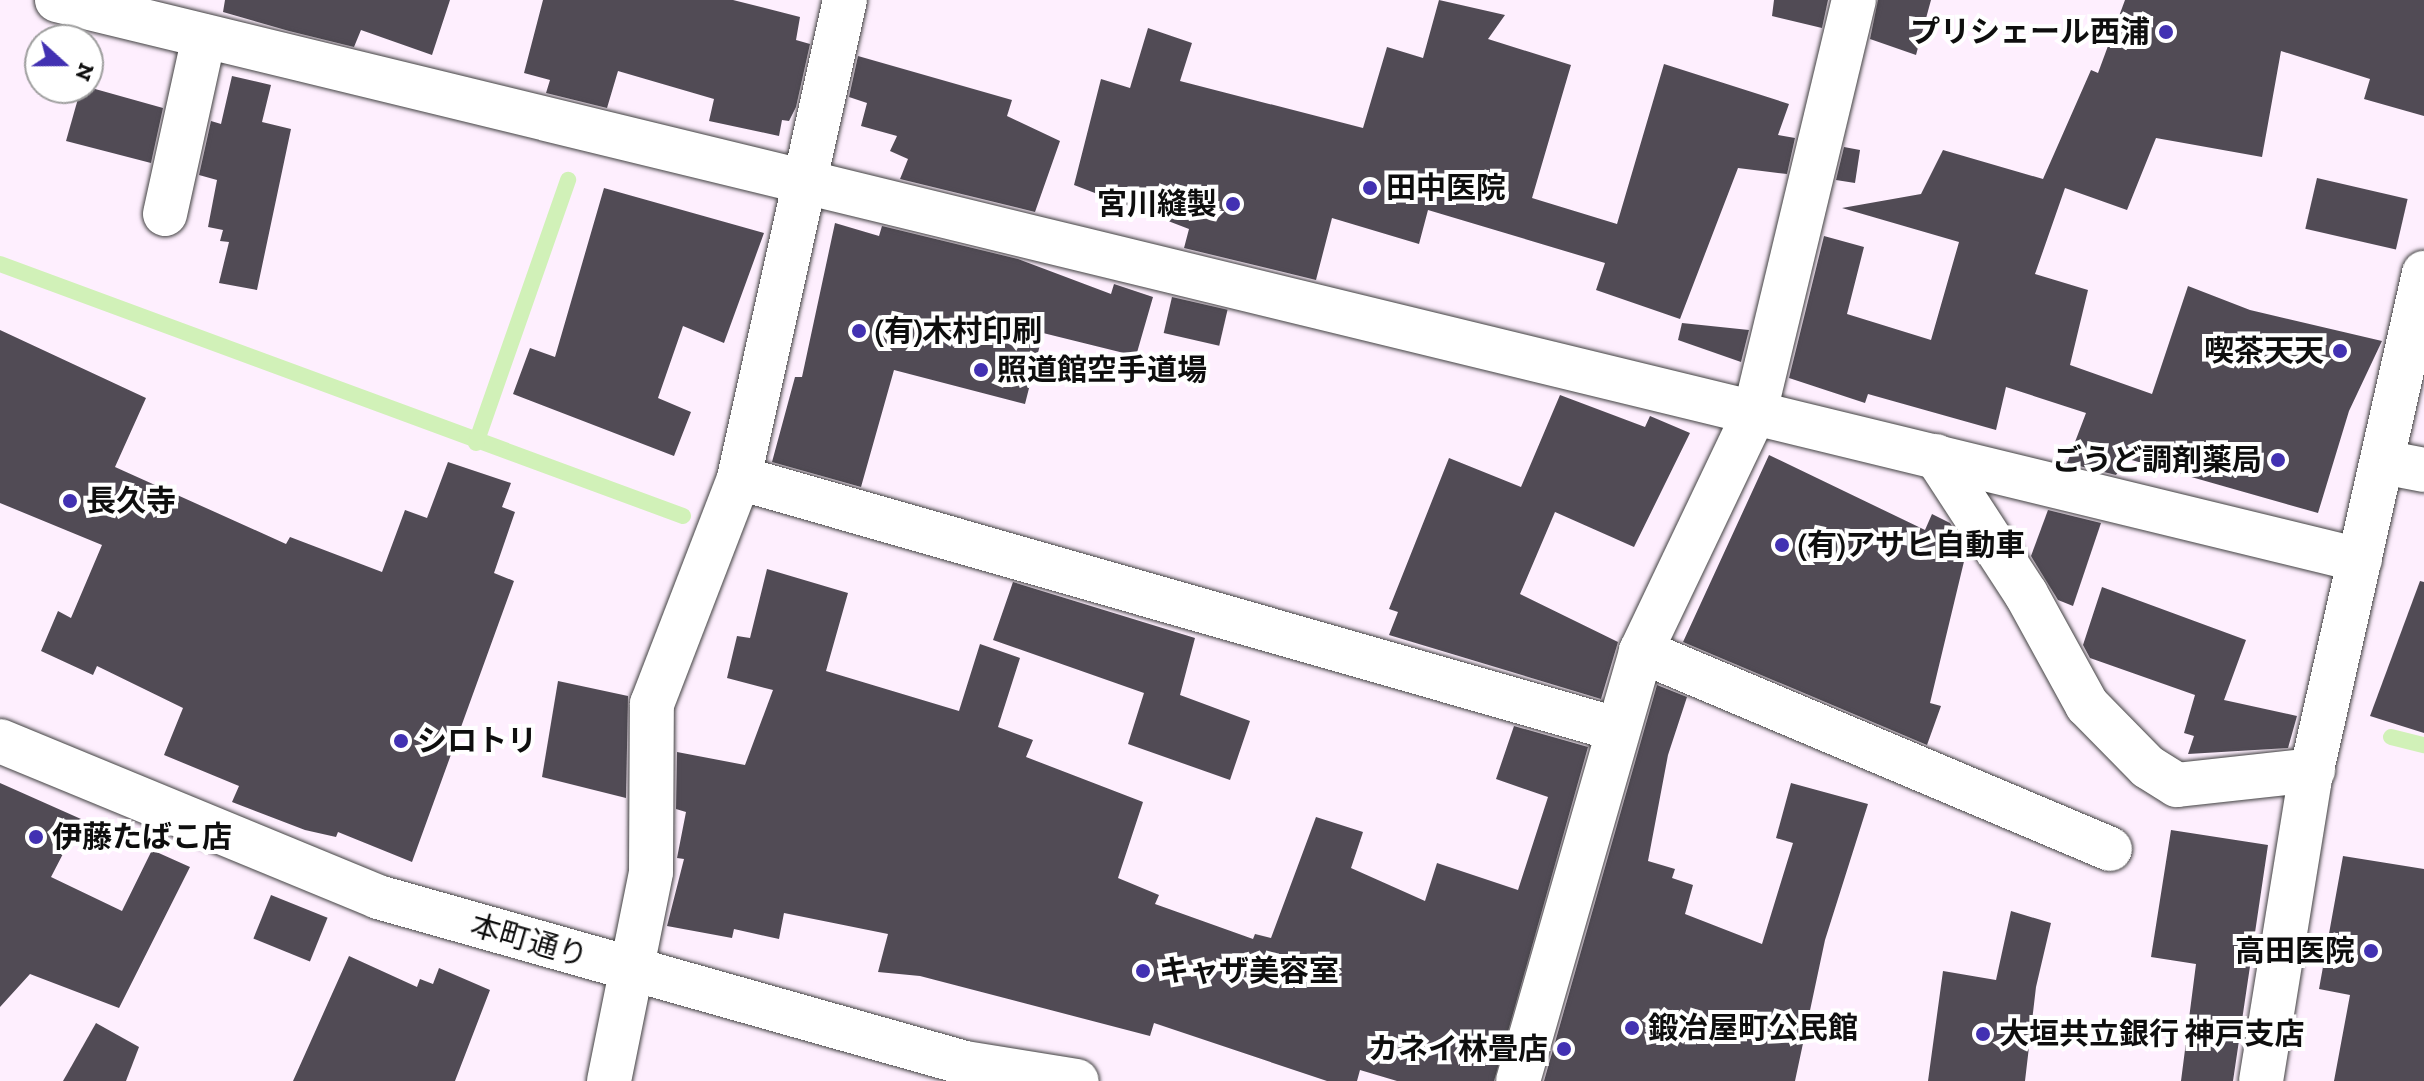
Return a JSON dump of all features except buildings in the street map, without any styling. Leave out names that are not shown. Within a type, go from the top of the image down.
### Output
[{"type":"street","points":[[57,0],[2360,560]]},
{"type":"street","points":[[609,1081],[636,971],[651,872],[652,704],[739,478],[801,183],[845,0]]},
{"type":"street","points":[[1518,1081],[1616,729],[1641,651],[1755,412],[1854,0]]},
{"type":"street","points":[[165,214],[204,36]]},
{"type":"street","points":[[2261,1081],[2313,770],[2360,560],[2403,466],[2424,273]]},
{"type":"street","points":[[1936,456],[2026,594],[2087,705],[2148,767],[2177,785],[2313,770]]},
{"type":"street","points":[[739,478],[1616,729]]},
{"type":"street","points":[[1641,651],[2110,849]]},
{"type":"street","name":"本町通り","points":[[0,741],[378,897],[965,1063],[1077,1081]]},
{"type":"waterway","points":[[476,443],[568,180]]},
{"type":"waterway","points":[[0,264],[683,516]]},
{"type":"waterway","points":[[2391,737],[2424,745]]},
{"type":"place","name":"プリシェール西浦","points":[[2166,32]]},
{"type":"place","name":"田中医院","points":[[1370,188]]},
{"type":"place","name":"宮川縫製","points":[[1233,204]]},
{"type":"place","name":"(有)木村印刷","points":[[859,331]]},
{"type":"place","name":"喫茶天天","points":[[2340,351]]},
{"type":"place","name":"照道館空手道場","points":[[981,370]]},
{"type":"place","name":"ごうど調剤薬局","points":[[2278,460]]},
{"type":"place","name":"長久寺","points":[[70,501]]},
{"type":"place","name":"(有)アサヒ自動車","points":[[1782,545]]},
{"type":"place","name":"シロトリ","points":[[401,741]]},
{"type":"place","name":"伊藤たばこ店","points":[[36,837]]},
{"type":"place","name":"高田医院","points":[[2371,951]]},
{"type":"place","name":"キャザ美容室","points":[[1143,971]]},
{"type":"place","name":"鍛冶屋町公民館","points":[[1632,1028]]},
{"type":"place","name":"大垣共立銀行 神戸支店","points":[[1983,1034]]},
{"type":"place","name":"カネイ林畳店","points":[[1564,1049]]}]
